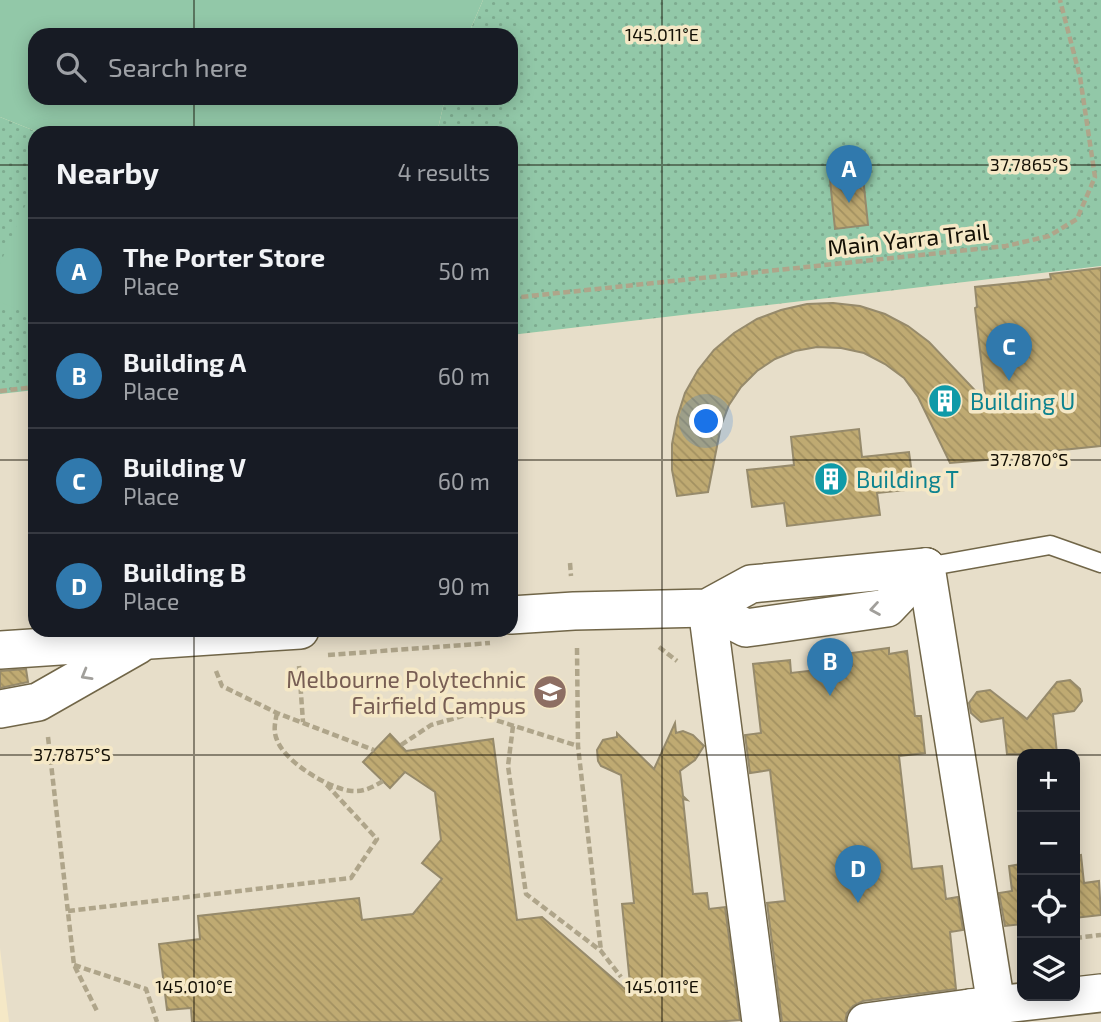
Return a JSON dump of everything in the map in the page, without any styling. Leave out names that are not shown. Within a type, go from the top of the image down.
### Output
[{"type":"street","points":[[518,615],[707,608],[746,628],[887,608],[926,567]]},
{"type":"street","points":[[926,567],[977,1012]]},
{"type":"street","points":[[707,608],[761,1022]]},
{"type":"street","points":[[0,650],[145,641],[299,643]]},
{"type":"street","points":[[0,709],[37,702],[145,641]]},
{"type":"street","points":[[866,1022],[977,1012],[1101,993]]},
{"type":"lane","points":[[926,567],[1050,545],[1101,563]]},
{"type":"path","name":"Main Yarra Trail","points":[[518,297],[1006,246],[1049,236],[1077,219],[1095,177],[1080,77],[1060,0]]},
{"type":"path","points":[[0,391],[28,388]]},
{"type":"path","points":[[576,637],[578,746],[601,951]]},
{"type":"path","points":[[299,643],[303,722]]},
{"type":"path","points":[[212,663],[222,686],[277,713],[374,750]]},
{"type":"path","points":[[68,911],[351,878],[377,839],[325,783],[287,756],[277,740],[274,726],[277,713]]},
{"type":"path","points":[[401,745],[431,725],[473,713],[578,746]]},
{"type":"path","points":[[513,726],[508,766],[526,894],[601,951],[621,977]]},
{"type":"path","points":[[47,733],[74,965],[98,1013]]},
{"type":"path","points":[[325,783],[352,791],[370,789],[383,781]]},
{"type":"path","points":[[1080,936],[1101,934]]},
{"type":"path","points":[[74,965],[146,989],[157,1022]]},
{"type":"shaded area","name":"Melbourne Polytechnic Fairfield Campus","points":[[1101,266],[1101,1022],[9,1022],[0,948],[0,394],[28,391],[28,637],[518,637],[518,334]]},
{"type":"green space","points":[[0,0],[483,0],[471,28],[28,28],[28,105],[443,105],[439,126],[28,126],[28,128],[0,117]]},
{"type":"green space","points":[[483,0],[1101,0],[1101,266],[518,334],[518,126],[439,126],[443,105],[518,105],[518,28],[471,28]]},
{"type":"green space","points":[[0,117],[28,128],[28,391],[0,394]]},
{"type":"green space","points":[[28,199],[28,314],[0,302],[0,264]]},
{"type":"building","points":[[863,177],[868,225],[835,229],[830,180]]},
{"type":"building","points":[[1101,268],[1101,446],[1043,452],[1043,455],[950,463],[918,397],[904,378],[864,353],[817,347],[795,351],[775,359],[757,371],[741,387],[729,405],[721,426],[708,492],[677,496],[672,470],[672,444],[685,393],[714,350],[757,319],[807,304],[860,306],[885,314],[908,326],[929,342],[986,402],[975,287],[1051,279],[1050,274]]},
{"type":"building","name":"Building T","points":[[859,429],[862,457],[909,452],[914,489],[877,493],[880,515],[787,526],[784,503],[752,507],[747,470],[794,465],[791,437]]},
{"type":"building","points":[[889,648],[889,654],[907,651],[915,716],[921,716],[925,753],[899,756],[912,869],[942,866],[946,899],[958,897],[963,930],[950,932],[956,989],[863,1001],[847,1013],[845,1022],[782,1022],[767,903],[785,901],[770,770],[750,773],[745,735],[761,733],[753,664],[790,660],[791,673],[852,666],[851,653]]},
{"type":"building","points":[[26,669],[28,682],[0,688],[0,671]]},
{"type":"building","points":[[1070,680],[1080,689],[1082,701],[1074,711],[1053,714],[1056,749],[1017,749],[1017,754],[1007,754],[1003,718],[981,722],[971,713],[969,703],[977,692],[990,690],[1027,719],[1057,682]]},
{"type":"building","points":[[675,723],[676,733],[683,731],[693,735],[704,746],[695,760],[680,771],[683,796],[687,800],[683,799],[693,894],[707,893],[709,909],[725,907],[740,1020],[192,1022],[191,1008],[167,1010],[159,944],[200,939],[198,916],[359,898],[362,920],[413,914],[442,879],[422,863],[441,840],[435,792],[405,772],[390,788],[363,762],[390,734],[406,751],[493,739],[517,920],[542,917],[631,994],[622,904],[634,903],[621,775],[601,766],[597,750],[603,740],[617,737],[617,733],[654,769]]},
{"type":"building","points":[[1080,855],[1084,883],[1099,881],[1101,915],[1080,917]]},
{"type":"building","points":[[1017,865],[1017,925],[1005,926],[999,893],[1012,891],[1009,866]]},
{"type":"place","name":"The Porter Store","points":[[849,203]]},
{"type":"place","name":"Building V","points":[[1009,381]]},
{"type":"place","name":"Building U","points":[[945,401]]},
{"type":"place","name":"Building T","points":[[831,479]]},
{"type":"place","name":"Melbourne Polytechnic Fairfield Campus","points":[[550,692]]},
{"type":"place","name":"Building A","points":[[830,696]]},
{"type":"place","name":"Building B","points":[[858,903]]}]
